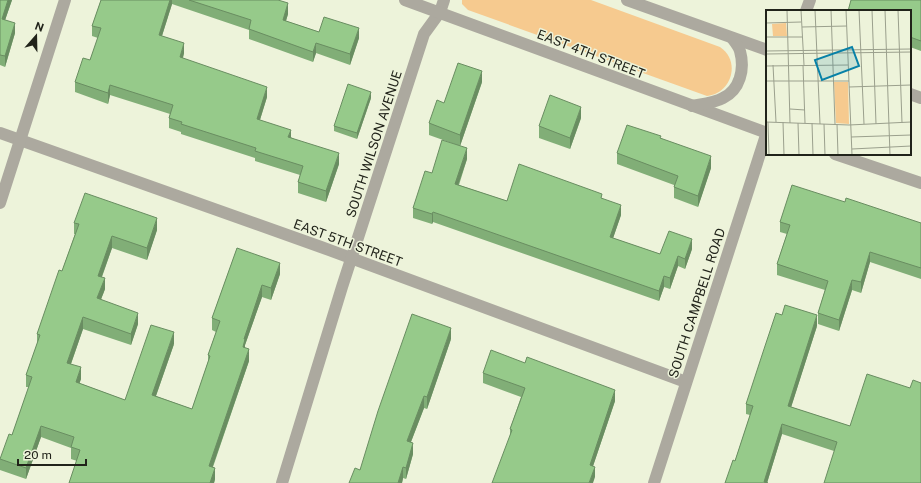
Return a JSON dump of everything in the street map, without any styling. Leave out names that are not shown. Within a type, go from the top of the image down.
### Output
[{"type":"street","points":[[0,203],[65,0]]},
{"type":"street","name":"EAST 4TH STREET","points":[[406,0],[766,133]]},
{"type":"street","name":"SOUTH WILSON AVENUE","points":[[282,483],[424,34],[440,12],[444,0]]},
{"type":"street","points":[[627,0],[766,50]]},
{"type":"street","points":[[806,10],[810,0]]},
{"type":"street","points":[[691,106],[723,98],[734,90],[740,78],[742,62],[740,50],[732,38]]},
{"type":"street","points":[[911,94],[921,98]]},
{"type":"street","name":"EAST 5TH STREET","points":[[0,133],[352,259],[686,382]]},
{"type":"street","name":"SOUTH CAMPBELL ROAD","points":[[654,483],[766,136]]},
{"type":"street","points":[[840,155],[921,183]]},
{"type":"shaded area","points":[[462,0],[591,0],[720,47],[730,60],[732,68],[731,76],[723,89],[716,94],[707,96],[468,10],[462,4]]},
{"type":"building","points":[[0,0],[8,0],[2,19],[15,23],[5,56],[0,55]]},
{"type":"building","points":[[101,0],[170,0],[159,35],[184,43],[180,57],[267,87],[257,119],[291,130],[288,137],[339,153],[326,191],[298,182],[303,166],[255,151],[256,148],[181,124],[182,122],[169,118],[173,105],[110,85],[108,93],[75,82],[83,58],[90,60],[101,28],[92,26]]},
{"type":"building","points":[[189,0],[278,0],[288,3],[283,20],[319,32],[324,17],[359,28],[350,54],[316,43],[313,52],[249,29],[251,20]]},
{"type":"building","points":[[851,0],[921,0],[921,41],[911,37],[911,10],[848,10]]},
{"type":"building","points":[[458,63],[482,71],[460,135],[429,123],[437,100],[444,103]]},
{"type":"building","points":[[348,84],[371,92],[357,133],[334,126]]},
{"type":"building","points":[[550,95],[581,107],[570,138],[539,126]]},
{"type":"building","points":[[627,125],[661,136],[660,138],[711,156],[698,196],[674,187],[678,176],[617,153]]},
{"type":"building","points":[[442,140],[467,148],[455,184],[507,201],[519,164],[602,194],[601,198],[621,205],[610,237],[660,254],[669,231],[692,239],[685,259],[678,256],[670,278],[664,276],[659,291],[433,212],[432,214],[413,208],[425,171],[432,173]]},
{"type":"building","points":[[792,185],[845,202],[846,198],[921,223],[921,268],[870,252],[861,282],[852,280],[839,320],[818,313],[828,281],[777,264],[790,225],[780,222]]},
{"type":"building","points":[[85,193],[157,218],[147,248],[112,236],[98,276],[105,278],[97,298],[138,313],[131,334],[83,317],[67,363],[81,367],[76,382],[125,400],[151,325],[174,332],[152,395],[192,409],[220,321],[212,318],[237,248],[280,263],[271,288],[262,285],[244,339],[243,347],[249,349],[209,466],[215,468],[210,483],[69,483],[80,450],[71,447],[74,437],[41,426],[26,468],[0,459],[9,434],[12,435],[32,377],[26,375],[40,335],[37,334],[59,270],[62,271],[79,224],[74,223]]},
{"type":"building","points":[[785,305],[817,315],[788,406],[850,426],[867,374],[910,388],[913,380],[921,383],[921,483],[824,483],[837,442],[782,424],[764,482],[768,483],[725,483],[733,460],[735,461],[753,406],[746,404],[776,313],[782,315]]},
{"type":"building","points":[[412,314],[451,328],[427,397],[424,396],[407,441],[413,443],[406,468],[403,467],[398,483],[349,483],[355,468],[360,470],[378,411]]},
{"type":"building","points":[[491,350],[525,363],[527,357],[615,390],[590,465],[595,467],[589,483],[492,483],[512,430],[510,429],[525,388],[483,373]]}]
